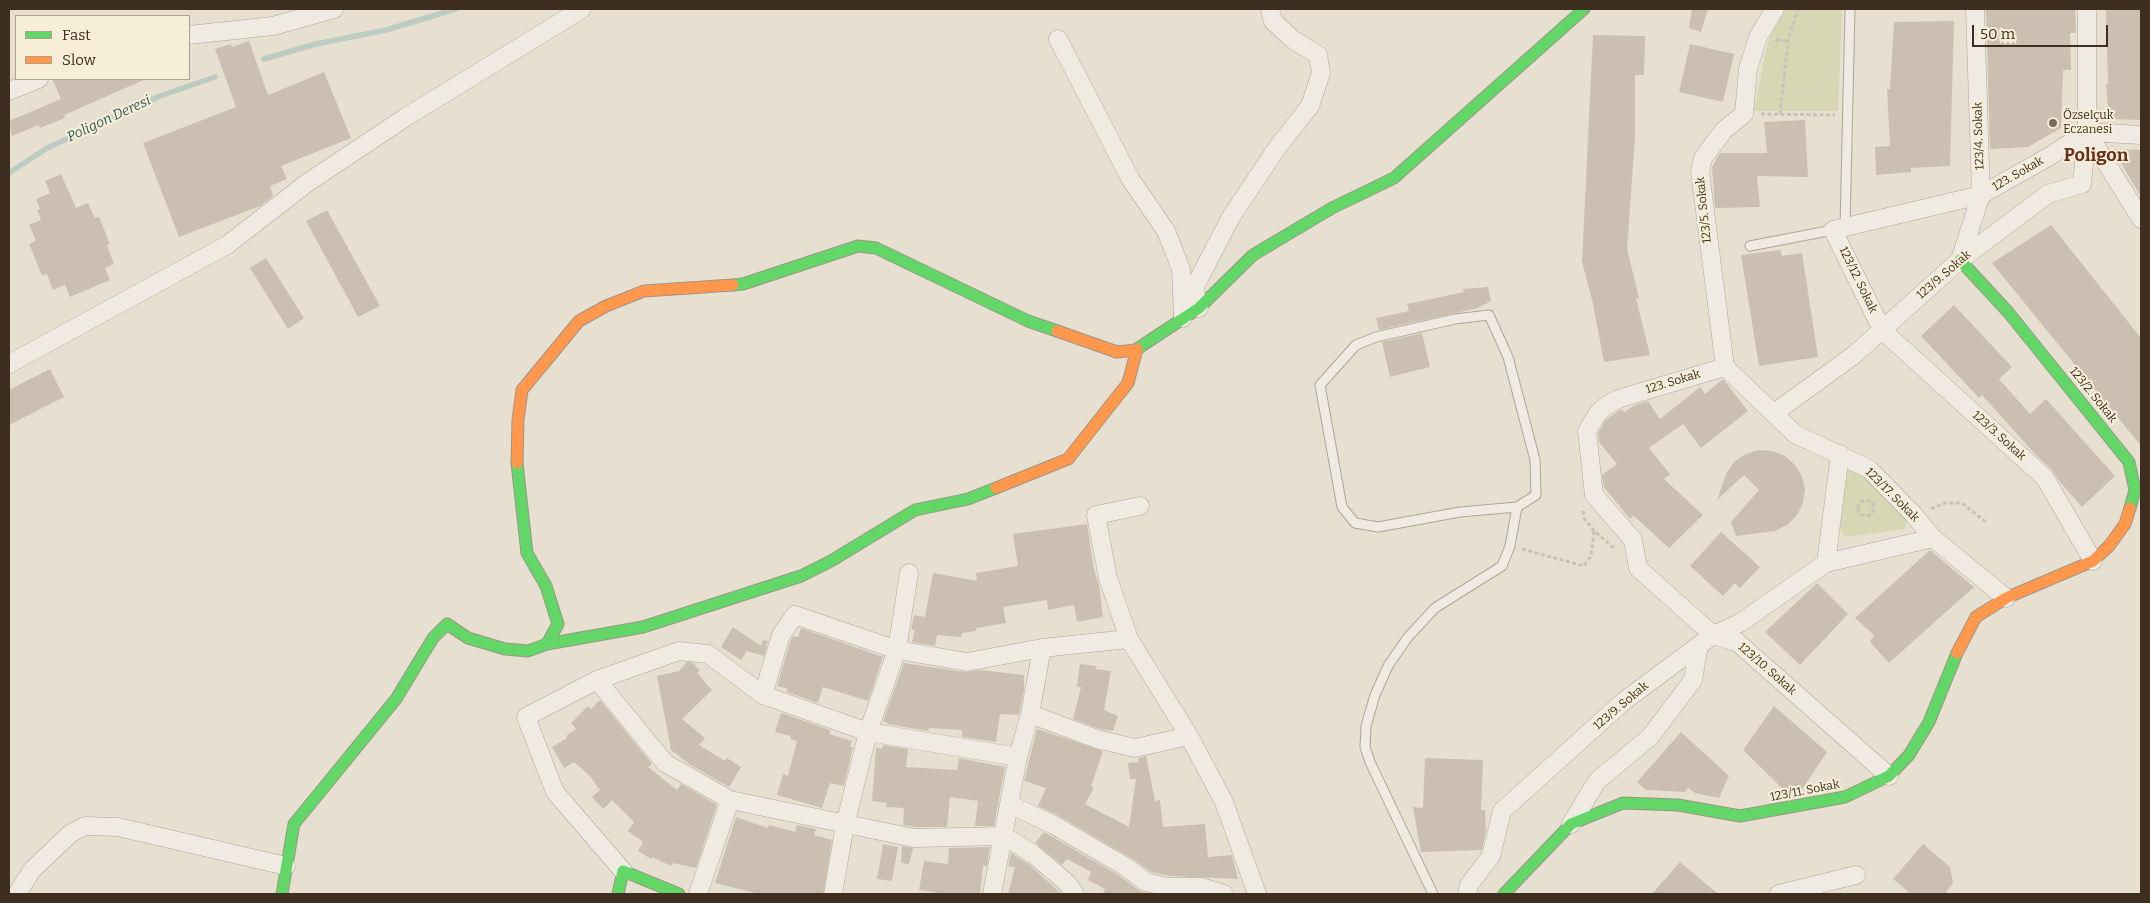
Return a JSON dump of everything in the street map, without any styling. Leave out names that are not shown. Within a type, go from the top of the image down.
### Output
[{"type":"street","points":[[190,35],[273,26],[334,9]]},
{"type":"street","points":[[9,364],[227,245],[307,183],[406,117],[582,9]]},
{"type":"street","points":[[1199,308],[1194,288],[1231,217],[1277,148],[1310,106],[1321,73],[1318,56],[1292,40],[1272,21],[1270,9]]},
{"type":"street","points":[[547,644],[558,624],[546,586],[527,554],[518,462],[518,420],[522,390],[578,320],[606,306],[644,291],[742,284],[858,246],[876,248],[1028,321],[1118,352],[1136,350],[1199,308],[1253,255],[1332,208],[1394,178],[1584,9]]},
{"type":"street","points":[[1744,114],[1748,69],[1758,37],[1775,9]]},
{"type":"street","name":"123/4. Sokak","points":[[1960,260],[1981,195],[1975,9]]},
{"type":"street","points":[[2087,9],[2087,132],[2141,219]]},
{"type":"street","points":[[1058,39],[1131,180],[1166,231],[1182,269],[1183,318]]},
{"type":"street","points":[[9,91],[36,80]]},
{"type":"street","name":"123/5. Sokak","points":[[1725,367],[1709,254],[1700,172],[1703,158],[1724,130],[1744,114]]},
{"type":"street","points":[[2087,132],[2141,134]]},
{"type":"street","name":"123. Sokak","points":[[1839,228],[1981,195],[2050,156],[2087,132]]},
{"type":"street","name":"123/9. Sokak","points":[[1774,413],[1854,355],[1960,260],[2048,194],[2082,184],[2087,132]]},
{"type":"street","name":"123/12. Sokak","points":[[1839,228],[1882,330]]},
{"type":"street","name":"123/2. Sokak","points":[[1960,260],[2008,312],[2130,462],[2135,490],[2125,524],[2109,546],[2093,561]]},
{"type":"street","name":"123/3. Sokak","points":[[1882,330],[2045,478],[2093,561]]},
{"type":"street","points":[[282,894],[294,824],[396,699],[432,638],[447,624],[468,638],[506,649],[528,651],[547,644],[643,627],[801,576],[831,561],[915,510],[968,498],[1068,459],[1128,383],[1136,350]]},
{"type":"street","name":"123. Sokak","points":[[1594,495],[1588,431],[1598,413],[1606,405],[1618,399],[1725,367]]},
{"type":"street","name":"123/17. Sokak","points":[[1725,367],[1795,434],[1869,469],[1934,538],[2006,598]]},
{"type":"street","points":[[1826,563],[1840,454]]},
{"type":"street","name":"123/10. Sokak","points":[[1594,495],[1633,540],[1638,568],[1706,640],[1737,642],[1889,776]]},
{"type":"street","points":[[1140,506],[1096,515],[1108,578],[1129,639],[1189,736],[1224,802],[1257,894]]},
{"type":"street","name":"123/9. Sokak","points":[[1467,894],[1469,885],[1491,856],[1502,811],[1624,701],[1706,640],[1740,624],[1826,563],[1934,538]]},
{"type":"street","name":"123/11. Sokak","points":[[1504,894],[1571,824],[1623,803],[1647,806],[1678,805],[1740,816],[1846,797],[1889,776],[1909,755],[1929,722],[1952,662],[1976,617],[2006,598],[2093,561]]},
{"type":"street","points":[[833,894],[845,825],[868,732],[898,650],[909,573]]},
{"type":"street","points":[[762,695],[780,636],[795,615],[898,650],[966,662],[1042,648],[1129,639]]},
{"type":"street","points":[[1571,824],[1598,781],[1650,737],[1693,680],[1706,640]]},
{"type":"street","points":[[992,894],[1018,757],[1030,714],[1042,648]]},
{"type":"street","points":[[679,894],[623,871],[555,792],[526,717],[597,680],[680,651],[708,654],[762,695],[868,732],[1018,757]]},
{"type":"street","points":[[597,680],[664,763],[730,800],[914,838],[1004,836],[1033,854],[1067,883],[1075,894]]},
{"type":"street","points":[[1030,714],[1096,739],[1134,748],[1189,736]]},
{"type":"street","points":[[698,894],[730,800]]},
{"type":"street","points":[[1010,804],[1054,825],[1121,864],[1146,882],[1168,888],[1202,887],[1224,894]]},
{"type":"street","points":[[16,894],[32,870],[71,833],[85,826],[118,828],[286,866]]},
{"type":"street","points":[[618,894],[623,871]]},
{"type":"street","points":[[1779,894],[1856,875]]},
{"type":"lane","points":[[1750,246],[1839,228],[1848,115],[1850,9]]},
{"type":"lane","points":[[1433,894],[1370,762],[1365,747],[1366,726],[1375,695],[1388,666],[1408,637],[1435,608],[1502,566],[1510,546],[1517,507],[1536,495],[1535,460],[1508,357],[1489,315],[1455,319],[1376,337],[1356,345],[1320,385],[1342,507],[1355,523],[1378,527],[1460,512],[1517,507]]},
{"type":"path","points":[[1780,114],[1788,41],[1798,9]]},
{"type":"path","points":[[1744,114],[1848,115]]},
{"type":"path","points":[[1862,500],[1870,501],[1874,508],[1872,514],[1862,516],[1857,509],[1862,500]]},
{"type":"path","points":[[1914,515],[1945,503],[1962,503],[1987,523]]},
{"type":"path","points":[[1510,546],[1584,566],[1591,556],[1590,547],[1594,531]]},
{"type":"green space","points":[[1786,9],[1842,9],[1838,111],[1754,111],[1771,34]]},
{"type":"green space","points":[[1847,469],[1860,471],[1907,519],[1905,529],[1844,537],[1840,529]]},
{"type":"building","points":[[1692,9],[1708,9],[1701,32],[1689,28]]},
{"type":"building","points":[[1986,9],[2075,9],[2076,33],[2070,33],[2071,70],[2063,70],[2061,128],[2028,147],[1990,149]]},
{"type":"building","points":[[2141,9],[2141,120],[2109,119],[2106,84],[2108,84],[2106,10]]},
{"type":"building","points":[[1954,21],[1950,166],[1911,168],[1911,172],[1876,175],[1875,147],[1890,146],[1887,89],[1890,89],[1894,22]]},
{"type":"building","points":[[1593,35],[1645,36],[1644,75],[1635,75],[1635,137],[1627,249],[1639,298],[1636,298],[1650,355],[1604,362],[1593,304],[1582,262]]},
{"type":"building","points":[[249,41],[268,95],[324,72],[351,138],[281,166],[287,179],[270,186],[273,196],[260,206],[179,237],[143,143],[236,107],[215,49],[231,44],[232,47]]},
{"type":"building","points":[[1690,44],[1734,54],[1723,102],[1679,92]]},
{"type":"building","points":[[52,80],[144,80],[64,115],[65,118],[40,128],[39,125],[12,136],[9,121],[61,99]]},
{"type":"building","points":[[1805,120],[1808,177],[1757,176],[1760,207],[1715,208],[1712,167],[1720,153],[1767,153],[1764,122]]},
{"type":"building","points":[[2113,149],[2141,150],[2141,197]]},
{"type":"building","points":[[61,174],[76,208],[88,203],[95,218],[99,217],[110,244],[107,245],[114,264],[105,268],[110,280],[70,297],[65,285],[53,290],[47,274],[42,276],[29,244],[36,241],[29,225],[41,220],[37,210],[40,209],[36,199],[50,193],[45,181]]},
{"type":"building","points":[[327,210],[380,306],[358,317],[306,221]]},
{"type":"building","points":[[2051,225],[2141,338],[2141,446],[1992,263]]},
{"type":"building","points":[[1780,250],[1782,256],[1802,253],[1818,357],[1759,366],[1741,255]]},
{"type":"building","points":[[266,258],[304,318],[288,329],[250,268]]},
{"type":"building","points":[[1488,287],[1491,301],[1478,308],[1379,330],[1376,318],[1409,311],[1407,304],[1464,292],[1463,289]]},
{"type":"building","points":[[1954,305],[2012,367],[1999,379],[2030,414],[2046,399],[2115,476],[2082,507],[2052,470],[2035,454],[1982,395],[1979,398],[1921,336]]},
{"type":"building","points":[[1422,333],[1430,367],[1390,377],[1382,342]]},
{"type":"building","points":[[50,369],[64,397],[9,425],[9,390]]},
{"type":"building","points":[[1723,379],[1748,411],[1701,448],[1683,424],[1649,448],[1670,474],[1664,479],[1703,515],[1669,548],[1634,516],[1630,519],[1604,487],[1602,475],[1617,464],[1599,442],[1598,433],[1606,420],[1621,409],[1624,412],[1633,406],[1648,401],[1660,419],[1700,387],[1705,394]]},
{"type":"building","points":[[1759,450],[1772,451],[1785,456],[1795,465],[1802,476],[1805,489],[1803,503],[1797,515],[1787,525],[1775,531],[1736,536],[1731,522],[1759,490],[1744,475],[1717,500],[1727,472],[1735,461],[1746,454]]},
{"type":"building","points":[[1087,524],[1103,617],[1077,622],[1074,605],[1048,610],[1047,600],[1003,607],[1006,623],[976,628],[976,631],[962,633],[961,637],[937,635],[935,646],[912,642],[915,630],[911,630],[914,615],[925,617],[933,573],[977,581],[976,573],[1018,566],[1013,534]]},
{"type":"building","points":[[1721,532],[1760,567],[1740,588],[1735,583],[1723,596],[1690,566]]},
{"type":"building","points":[[1930,550],[1974,587],[1889,663],[1870,642],[1874,635],[1855,618]]},
{"type":"building","points":[[1817,583],[1848,614],[1800,665],[1765,632]]},
{"type":"building","points":[[733,627],[761,646],[763,640],[768,641],[764,656],[747,651],[741,660],[721,647]]},
{"type":"building","points":[[801,628],[883,657],[868,701],[823,687],[818,703],[787,692],[788,689],[777,686],[791,640],[793,636],[798,637]]},
{"type":"building","points":[[687,662],[693,663],[700,670],[697,673],[712,690],[682,719],[705,738],[699,745],[725,761],[727,758],[741,767],[729,787],[689,764],[671,750],[657,676],[679,671]]},
{"type":"building","points":[[904,663],[965,672],[980,670],[1024,675],[1024,690],[1019,715],[1000,714],[996,742],[962,737],[962,730],[929,728],[928,731],[887,724],[883,721]]},
{"type":"building","points":[[1080,664],[1097,666],[1096,669],[1111,671],[1104,710],[1118,716],[1113,731],[1100,729],[1073,719],[1081,687],[1077,687]]},
{"type":"building","points":[[600,700],[652,764],[648,767],[677,790],[681,784],[717,805],[696,868],[673,863],[671,866],[652,857],[651,859],[638,851],[643,842],[628,831],[634,822],[612,800],[603,809],[592,797],[600,790],[589,775],[574,762],[564,768],[552,747],[567,738],[566,736],[576,729],[571,723],[588,706],[591,709]]},
{"type":"building","points":[[1774,706],[1827,752],[1801,791],[1788,794],[1743,750]]},
{"type":"building","points":[[781,713],[830,730],[829,734],[852,741],[850,747],[853,747],[844,786],[830,783],[822,808],[777,795],[783,774],[788,776],[797,741],[790,739],[791,736],[775,732]]},
{"type":"building","points":[[1037,729],[1103,751],[1091,786],[1094,788],[1085,804],[1129,827],[1136,779],[1130,779],[1128,763],[1138,762],[1139,758],[1146,756],[1155,801],[1160,800],[1163,827],[1205,824],[1208,857],[1232,855],[1238,879],[1169,876],[1151,872],[1131,858],[1059,816],[1038,806],[1046,788],[1024,781]]},
{"type":"building","points":[[1681,732],[1729,776],[1719,798],[1695,793],[1688,788],[1685,792],[1646,790],[1637,782]]},
{"type":"building","points":[[883,745],[908,749],[906,767],[957,770],[959,758],[1005,767],[994,826],[975,826],[978,801],[950,797],[947,827],[903,825],[904,808],[886,807],[887,803],[872,801],[876,748],[882,749]]},
{"type":"building","points":[[1425,758],[1483,760],[1481,810],[1485,810],[1486,830],[1482,850],[1421,852],[1413,807],[1423,808]]},
{"type":"building","points":[[736,817],[768,828],[769,825],[795,832],[797,825],[816,829],[814,835],[832,840],[823,894],[759,894],[715,883]]},
{"type":"building","points":[[1044,832],[1120,876],[1140,891],[1152,894],[1103,894],[1105,889],[1088,880],[1091,872],[1067,859],[1062,865],[1035,843]]},
{"type":"building","points":[[883,844],[898,847],[892,881],[877,879]]},
{"type":"building","points":[[1923,844],[1950,867],[1953,883],[1945,894],[1911,894],[1893,879]]},
{"type":"building","points":[[902,846],[913,848],[909,864],[901,863]]},
{"type":"building","points":[[990,847],[987,866],[983,866],[980,894],[945,894],[919,890],[924,861],[948,864],[949,848]]},
{"type":"building","points":[[1011,853],[1027,863],[1062,894],[1008,894],[1015,867],[1008,866]]},
{"type":"building","points":[[1680,862],[1718,894],[1652,894]]},
{"type":"waterway","name":"Poligon Deresi","points":[[264,59],[316,44],[386,30],[456,9]]},
{"type":"waterway","name":"Poligon Deresi","points":[[9,173],[47,148],[160,96],[215,77]]},
{"type":"traffic: fast","points":[[1137,349],[1199,308],[1253,255],[1332,208],[1394,178],[1584,9]]},
{"type":"traffic: fast","points":[[733,285],[743,284],[858,246],[876,248],[1028,321],[1057,331]]},
{"type":"traffic: fast","points":[[1960,260],[2008,312],[2129,462],[2135,490],[2130,508]]},
{"type":"traffic: fast","points":[[282,894],[294,824],[396,699],[433,638],[447,624],[468,638],[505,649],[528,651],[547,644],[558,624],[546,586],[527,553],[517,463]]},
{"type":"traffic: fast","points":[[547,644],[643,627],[801,576],[831,561],[915,510],[968,499],[996,488]]},
{"type":"traffic: fast","points":[[1504,894],[1571,824],[1623,803],[1678,805],[1740,816],[1845,797],[1889,776],[1909,755],[1929,722],[1957,653]]},
{"type":"traffic: fast","points":[[618,894],[623,871],[679,894]]},
{"type":"traffic: slow","points":[[517,463],[518,420],[522,390],[579,321],[606,306],[644,291],[733,285]]},
{"type":"traffic: slow","points":[[1057,331],[1117,352],[1136,350]]},
{"type":"traffic: slow","points":[[996,488],[1068,459],[1128,383],[1137,349]]},
{"type":"traffic: slow","points":[[1957,653],[1976,617],[2006,598],[2093,561],[2109,546],[2125,524],[2130,508]]},
{"type":"place","name":"Özselçuk Eczanesi","points":[[2053,123]]},
{"type":"district","name":"Poligon","points":[[2096,156]]}]
